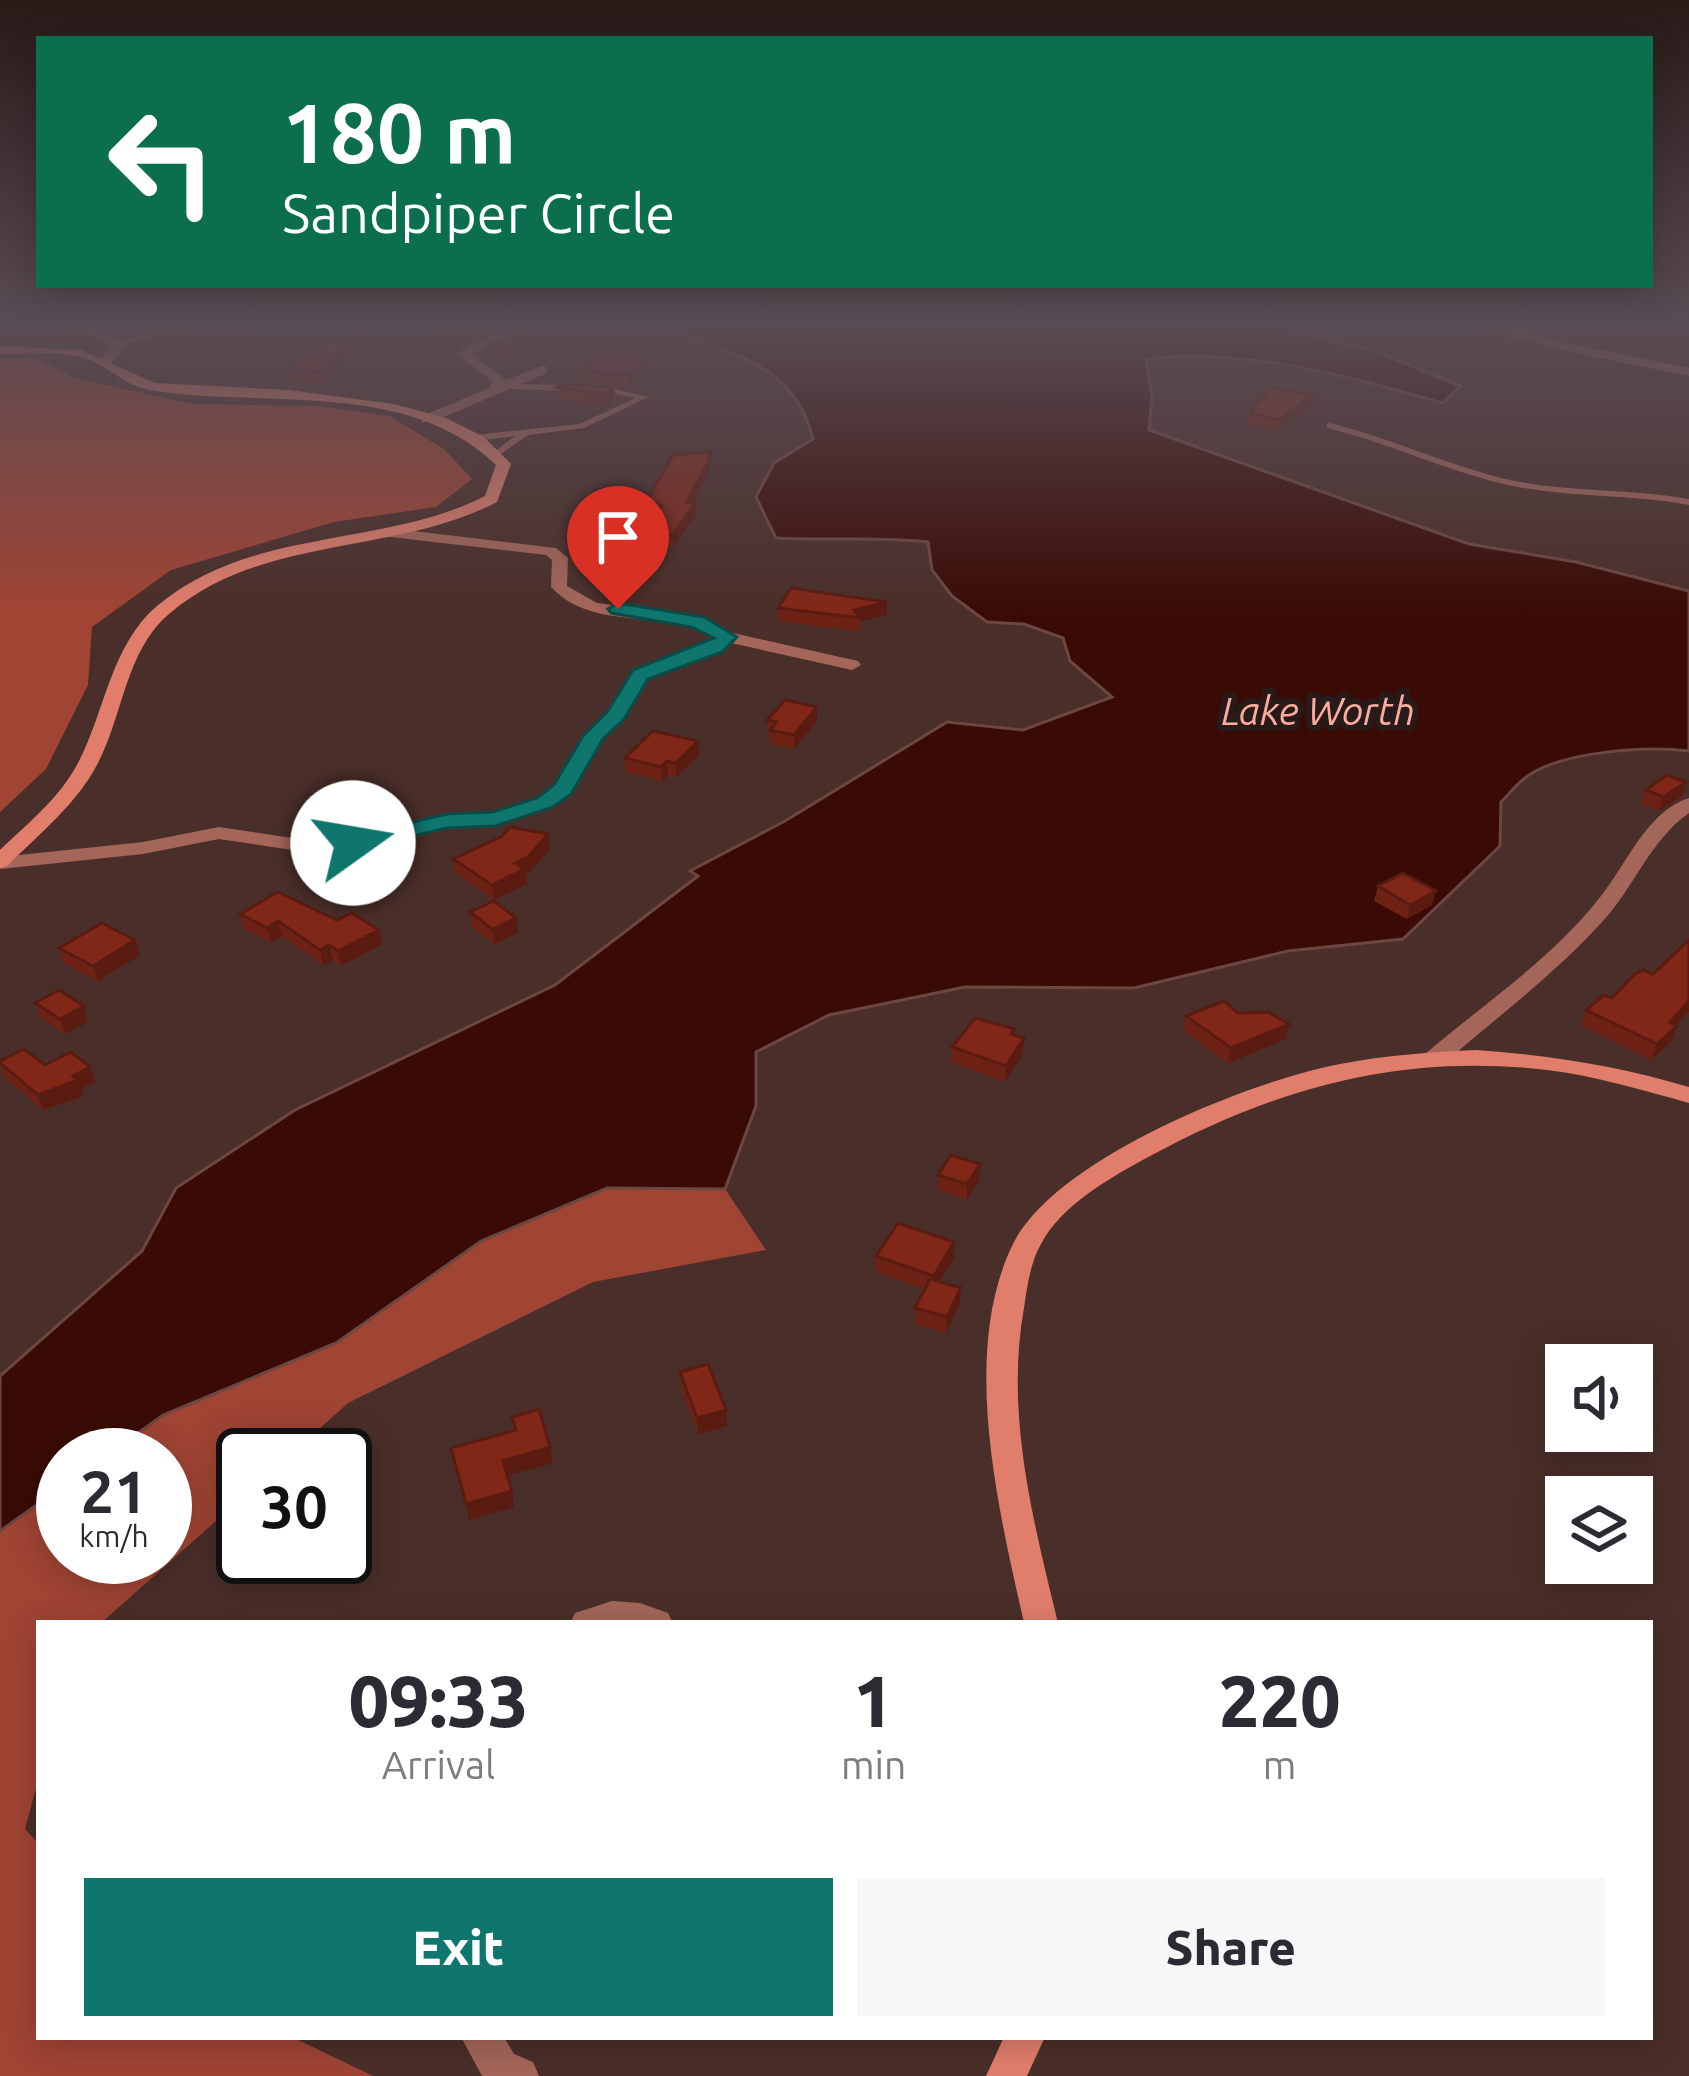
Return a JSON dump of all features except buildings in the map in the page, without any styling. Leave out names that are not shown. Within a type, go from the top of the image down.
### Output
[{"type":"street","points":[[0,862],[78,781],[111,716],[137,645],[161,611],[258,559],[388,533],[473,510],[492,499],[504,464],[498,453],[476,438],[427,419]]},
{"type":"street","points":[[459,542],[473,510]]},
{"type":"street","points":[[388,533],[550,551],[560,558],[559,586],[575,603],[697,622],[727,637],[852,664]]},
{"type":"street","points":[[0,862],[143,848],[219,833],[312,847],[353,843],[447,821],[495,819],[545,802],[562,790],[594,736],[616,714],[640,675],[715,648],[727,637]]},
{"type":"street","points":[[1434,1059],[1596,917],[1640,859],[1658,825],[1689,804]]},
{"type":"street","points":[[1040,1620],[999,1412],[1001,1336],[1029,1238],[1082,1186],[1191,1120],[1318,1075],[1434,1059],[1523,1057],[1623,1072],[1689,1095]]},
{"type":"street","points":[[591,1620],[638,1615],[649,1620]]},
{"type":"street","points":[[483,2040],[500,2068],[519,2076]]},
{"type":"street","points":[[1006,2076],[1024,2040]]},
{"type":"lane","points":[[476,438],[581,426],[597,419]]},
{"type":"lane","points":[[1330,426],[1379,436],[1461,470],[1533,487],[1689,502]]},
{"type":"lane","points":[[498,453],[526,432]]},
{"type":"shaded area","points":[[0,419],[394,419],[444,449],[472,479],[436,507],[334,522],[171,570],[92,627],[88,685],[46,769],[0,812]]},
{"type":"shaded area","points":[[607,1188],[725,1189],[766,1250],[593,1282],[348,1403],[320,1428],[216,1428],[216,1521],[192,1542],[192,1428],[145,1428],[163,1415],[336,1343],[481,1241]]},
{"type":"shaded area","points":[[36,1505],[36,1584],[145,1584],[104,1620],[36,1620],[36,1788],[25,1829],[36,1841],[36,2040],[298,2040],[373,2076],[0,2076],[0,1531]]},
{"type":"water","name":"Lake Worth","points":[[806,419],[1150,419],[1149,430],[1469,544],[1576,562],[1689,591],[1689,751],[1607,752],[1563,760],[1529,775],[1501,802],[1500,846],[1403,939],[1288,951],[1134,988],[965,987],[829,1015],[756,1052],[756,1106],[725,1189],[607,1188],[481,1241],[336,1343],[163,1415],[145,1428],[36,1428],[36,1505],[0,1531],[0,1376],[142,1251],[176,1188],[295,1110],[555,985],[698,876],[690,871],[785,821],[947,722],[1023,730],[1112,697],[1070,661],[1063,638],[1024,624],[987,622],[952,596],[932,570],[928,542],[776,538],[756,497],[774,463],[813,439]]},
{"type":"route","points":[[353,843],[447,821],[495,819],[545,802],[562,790],[594,736],[616,714],[640,675],[715,648],[727,637],[697,622],[618,609]]}]
